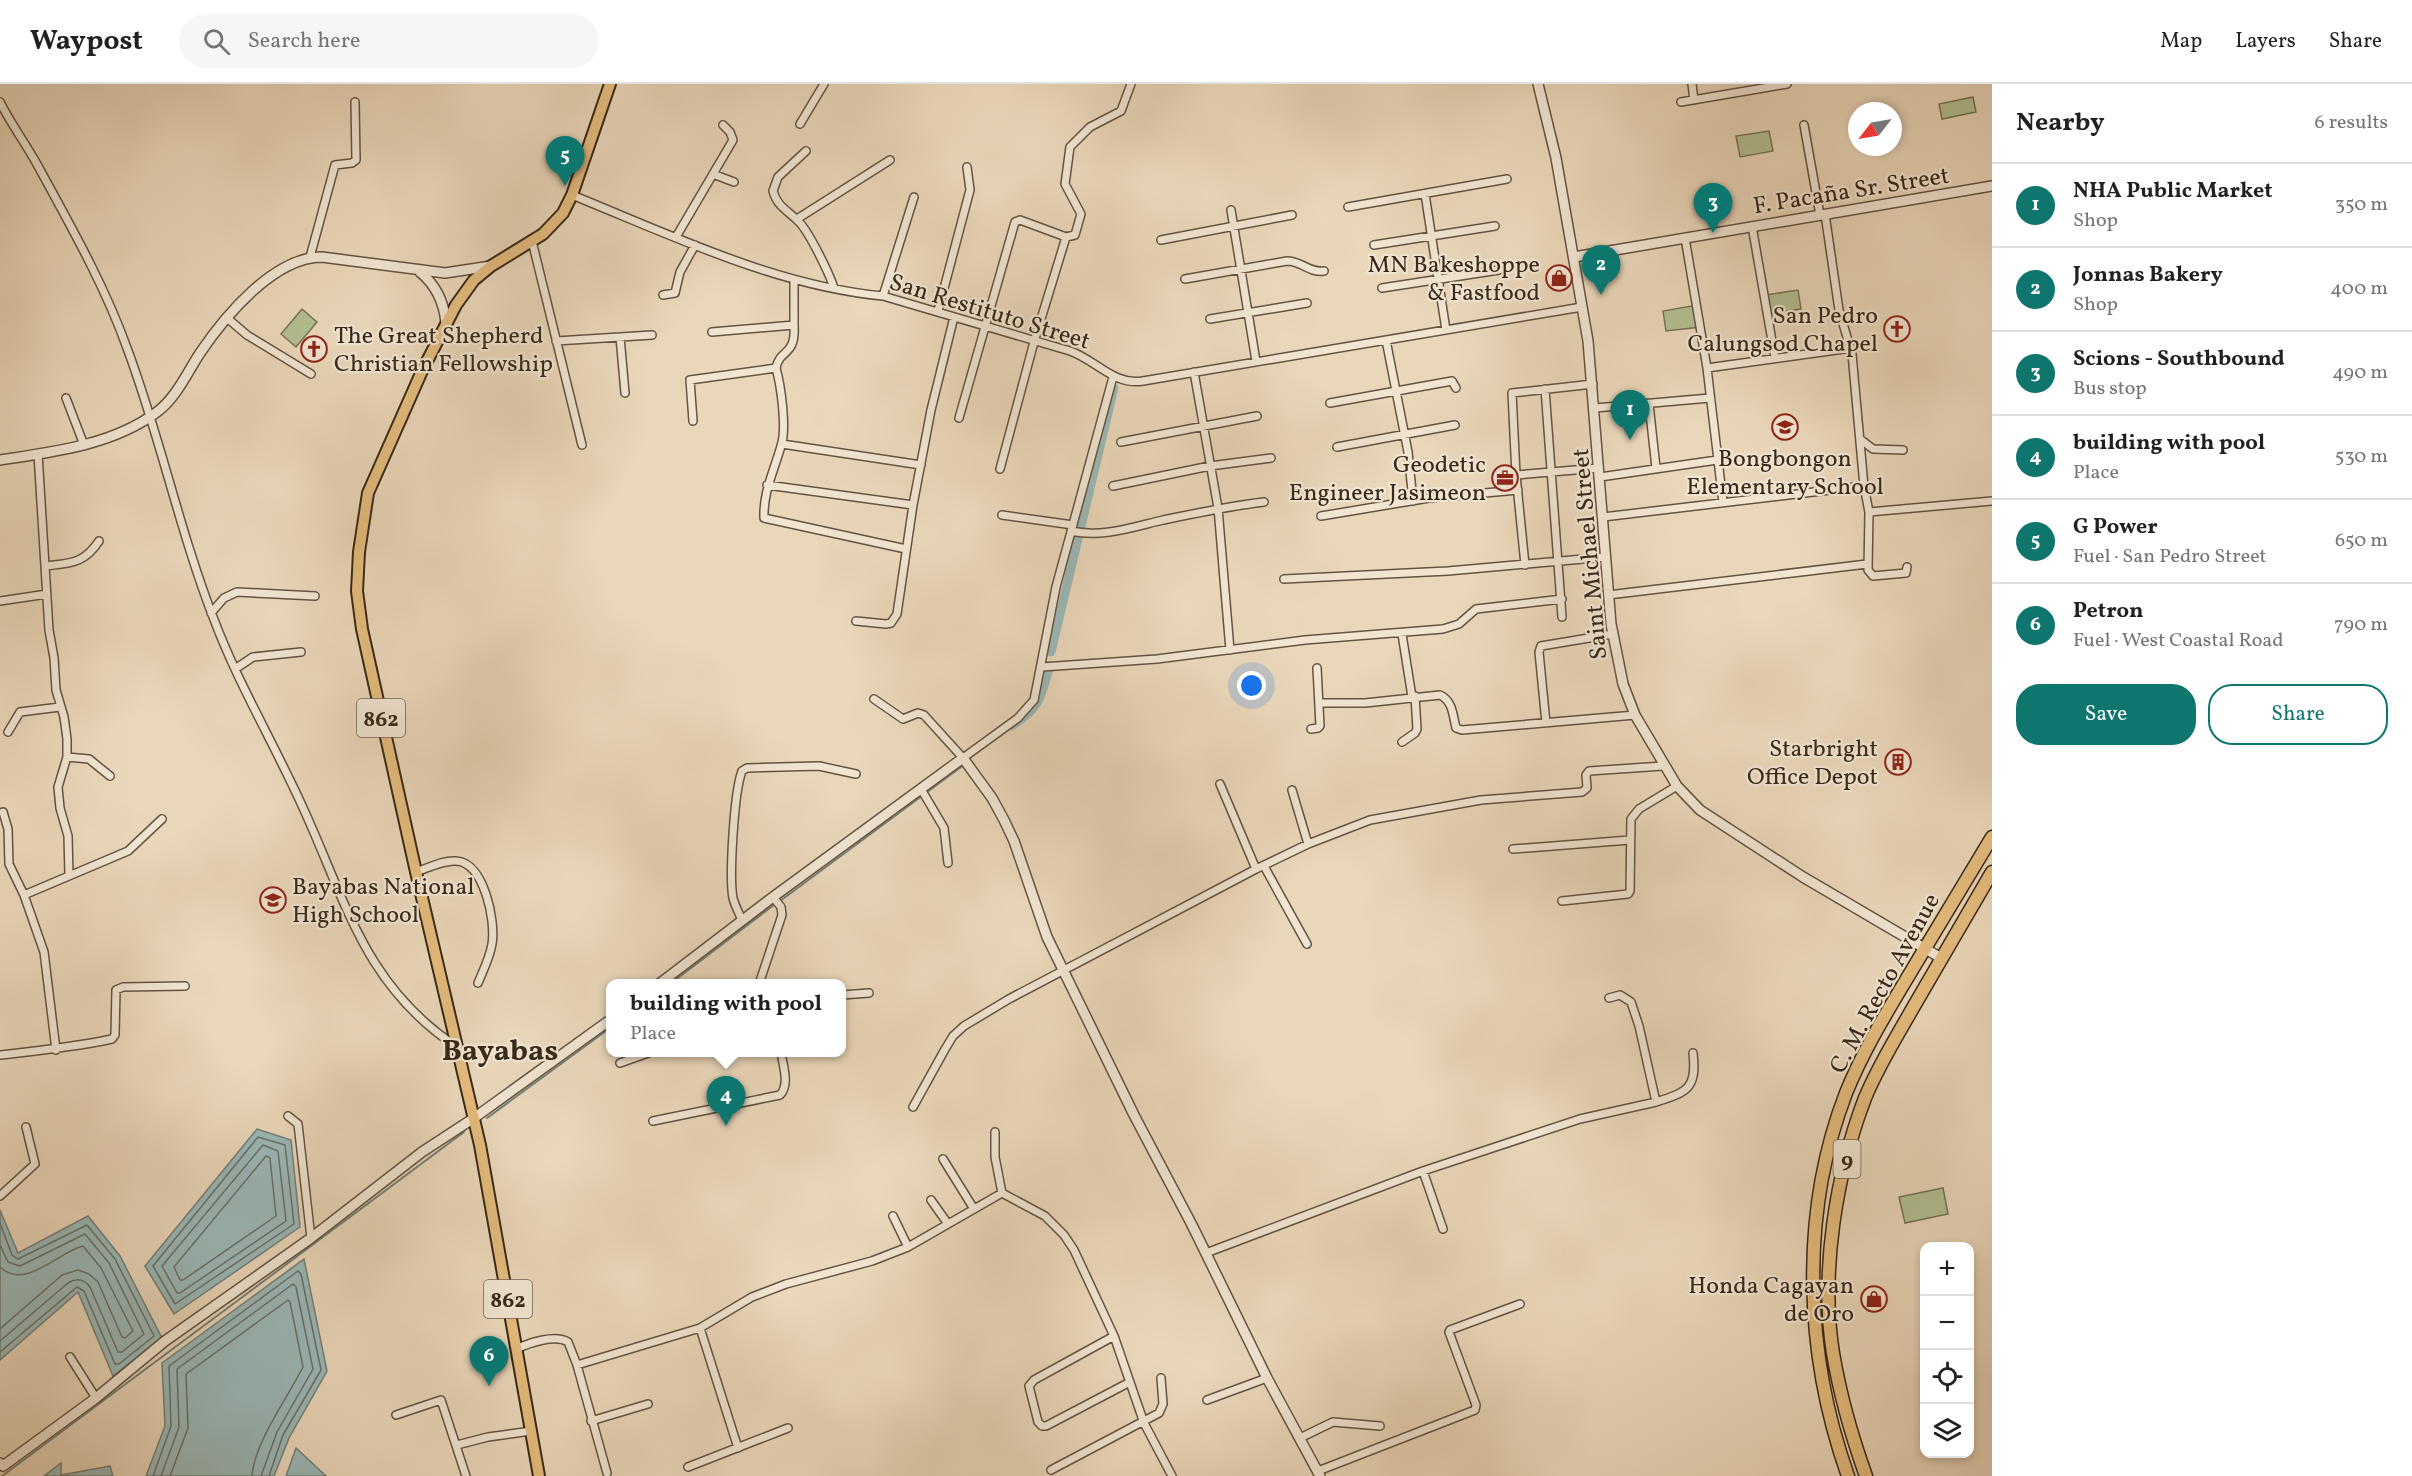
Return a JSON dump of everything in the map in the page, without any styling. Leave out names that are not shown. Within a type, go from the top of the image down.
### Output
[{"type":"highway","name":"C. M. Recto Avenue","points":[[1848,1476],[1830,1417],[1817,1355],[1814,1261],[1818,1209],[1828,1151],[1846,1094],[1870,1044],[1992,837]]},
{"type":"highway","name":"C. M. Recto Avenue","points":[[1866,1476],[1847,1413],[1833,1353],[1829,1291],[1833,1232],[1847,1156],[1866,1097],[1878,1069],[1992,872]]},
{"type":"main road","name":"862","points":[[539,1476],[499,1245],[474,1118],[362,629],[357,591],[359,552],[368,493],[446,322],[467,288],[491,266],[532,241],[555,222],[572,195],[610,84]]},
{"type":"street","points":[[800,124],[824,84]]},
{"type":"street","points":[[959,418],[1015,222],[1020,220],[1066,237],[1071,237],[1078,232],[1081,216],[1065,184],[1070,147],[1090,127],[1121,111],[1131,84]]},
{"type":"street","name":"Saint Michael Street","points":[[1538,84],[1556,158],[1582,307],[1593,384],[1608,595],[1613,634],[1623,684],[1635,715],[1664,766],[1691,802],[1727,829],[1941,958]]},
{"type":"street","points":[[1692,84],[1694,100]]},
{"type":"street","points":[[1682,102],[1740,88],[1787,84]]},
{"type":"street","points":[[0,102],[57,201],[105,293],[128,348],[180,523],[211,613],[235,669],[281,759],[355,928],[371,960],[386,982],[440,1036],[457,1047]]},
{"type":"street","points":[[310,257],[334,165],[356,160],[355,102]]},
{"type":"street","points":[[676,237],[733,140],[730,132],[723,125]]},
{"type":"street","points":[[1803,125],[1839,310],[1851,348],[1864,486],[1869,512],[1867,564],[1869,573],[1873,576],[1903,574],[1907,571],[1907,567]]},
{"type":"street","points":[[806,151],[778,177],[773,191],[786,212],[797,219],[824,264],[834,288]]},
{"type":"street","points":[[797,219],[890,160]]},
{"type":"street","points":[[938,311],[970,190],[967,167]]},
{"type":"street","points":[[713,174],[734,182]]},
{"type":"street","points":[[1348,207],[1507,179]]},
{"type":"street","name":"F. Pacaña Sr. Street","points":[[1574,257],[1992,186]]},
{"type":"street","points":[[1425,194],[1446,330]]},
{"type":"street","name":"San Restituto Street","points":[[572,195],[695,245],[794,280],[883,296],[938,311],[1079,355],[1120,381],[1134,383],[1582,307]]},
{"type":"street","points":[[883,296],[914,197]]},
{"type":"street","points":[[1230,210],[1256,362]]},
{"type":"street","points":[[1161,240],[1292,215]]},
{"type":"street","points":[[1374,245],[1494,226]]},
{"type":"street","points":[[1752,226],[1775,358]]},
{"type":"street","points":[[1000,469],[1034,342],[1066,237]]},
{"type":"street","points":[[1685,238],[1707,368],[1723,502]]},
{"type":"street","points":[[532,241],[582,445]]},
{"type":"street","points":[[663,295],[675,293],[680,272],[695,245]]},
{"type":"street","points":[[0,460],[84,445],[119,432],[149,417],[167,402],[227,318],[255,289],[284,268],[310,257],[368,262],[445,273],[491,266]]},
{"type":"street","points":[[1185,279],[1293,261],[1312,271],[1324,271]]},
{"type":"street","points":[[418,270],[429,279],[440,297],[446,322]]},
{"type":"street","points":[[1382,288],[1499,270]]},
{"type":"street","points":[[794,280],[795,338],[792,347],[778,360],[776,368],[783,398],[782,444],[767,485],[764,519],[906,549]]},
{"type":"street","points":[[1209,319],[1307,303]]},
{"type":"street","points":[[856,621],[886,624],[894,620],[897,614],[913,505],[931,410],[954,317]]},
{"type":"street","points":[[227,318],[247,335],[311,374]]},
{"type":"street","points":[[712,332],[794,325]]},
{"type":"street","points":[[556,342],[652,335]]},
{"type":"street","points":[[620,337],[625,393]]},
{"type":"street","points":[[1386,340],[1404,434],[1413,501]]},
{"type":"street","points":[[1707,368],[1851,348]]},
{"type":"street","points":[[693,421],[694,412],[688,383],[692,379],[776,368]]},
{"type":"street","points":[[1194,372],[1218,508],[1230,650]]},
{"type":"street","points":[[665,979],[742,920],[922,790],[1018,718],[1030,706],[1038,687],[1049,616],[1113,377]]},
{"type":"street","points":[[1330,404],[1452,381],[1456,388]]},
{"type":"street","points":[[1525,565],[1516,475],[1512,395],[1513,393],[1593,384]]},
{"type":"street","points":[[1545,389],[1562,617]]},
{"type":"street","points":[[66,398],[84,445]]},
{"type":"street","points":[[1595,408],[1710,398]]},
{"type":"street","points":[[1649,404],[1656,468]]},
{"type":"street","points":[[1121,441],[1257,416]]},
{"type":"street","points":[[1337,447],[1455,425]]},
{"type":"street","points":[[1860,439],[1873,449],[1903,450]]},
{"type":"street","points":[[782,444],[921,465]]},
{"type":"street","points":[[38,454],[49,630],[60,707],[64,717],[67,757],[58,787],[60,808],[69,836],[69,875]]},
{"type":"street","points":[[1113,486],[1210,466],[1271,458]]},
{"type":"street","points":[[1516,475],[1552,472],[1600,473],[1717,460]]},
{"type":"street","points":[[767,485],[913,505]]},
{"type":"street","points":[[1603,517],[1864,486]]},
{"type":"street","points":[[1321,516],[1413,501],[1518,490]]},
{"type":"street","points":[[1869,512],[1992,501]]},
{"type":"street","points":[[1002,515],[1082,533],[1120,530],[1218,508],[1264,502]]},
{"type":"street","points":[[45,566],[82,559],[92,552],[99,541]]},
{"type":"street","points":[[1284,579],[1361,577],[1606,557]]},
{"type":"street","points":[[1608,595],[1867,564]]},
{"type":"street","points":[[211,613],[224,598],[237,592],[315,596]]},
{"type":"street","points":[[0,601],[47,594]]},
{"type":"street","points":[[1042,667],[1157,659],[1305,640],[1402,634],[1454,627],[1476,609],[1562,598]]},
{"type":"street","points":[[1402,634],[1417,729],[1402,742]]},
{"type":"street","points":[[1546,723],[1539,652],[1541,646],[1613,634]]},
{"type":"street","points":[[235,669],[253,657],[301,652]]},
{"type":"street","points":[[1311,729],[1320,727],[1317,668]]},
{"type":"street","points":[[1319,703],[1365,703],[1434,694],[1445,697],[1451,707],[1458,730],[1635,715]]},
{"type":"street","points":[[874,699],[903,719],[918,713],[924,715],[963,758],[1005,820],[1043,927],[1134,1115],[1206,1253],[1267,1378],[1319,1473],[1474,1410],[1476,1405],[1449,1332],[1452,1328],[1520,1304]]},
{"type":"street","points":[[8,732],[20,712],[60,707]]},
{"type":"street","points":[[67,757],[89,759],[110,776]]},
{"type":"street","points":[[742,920],[733,898],[732,873],[733,841],[742,771],[747,768],[819,766],[856,774]]},
{"type":"street","points":[[914,1107],[944,1051],[960,1029],[1009,999],[1308,844],[1370,820],[1422,809],[1532,794],[1582,792],[1587,788],[1586,775],[1589,771],[1664,766]]},
{"type":"street","points":[[1220,783],[1260,867],[1307,944]]},
{"type":"street","points":[[1562,901],[1628,894],[1630,891],[1630,823],[1633,815],[1677,786]]},
{"type":"street","points":[[922,790],[944,828],[948,863]]},
{"type":"street","points":[[1292,790],[1308,844]]},
{"type":"street","points":[[3,812],[8,829],[9,864],[24,895],[44,952],[56,1050]]},
{"type":"street","points":[[24,895],[128,851],[162,819]]},
{"type":"street","points":[[1513,849],[1630,840]]},
{"type":"street","points":[[416,872],[454,861],[466,863],[474,870],[482,884],[493,933],[492,945],[478,983]]},
{"type":"street","points":[[761,979],[782,915],[781,907],[774,898]]},
{"type":"street","points":[[0,1055],[56,1050],[113,1038],[115,1035],[115,994],[118,989],[184,986]]},
{"type":"street","points":[[846,995],[869,993]]},
{"type":"street","points":[[1609,998],[1620,995],[1631,1002],[1639,1026],[1656,1102]]},
{"type":"street","points":[[1,1467],[96,1398],[165,1341],[311,1238],[422,1152],[474,1118],[606,1023]]},
{"type":"street","points":[[1206,1253],[1423,1171],[1580,1119],[1656,1102],[1679,1092],[1692,1083],[1695,1074],[1693,1053]]},
{"type":"street","points":[[620,1063],[639,1057]]},
{"type":"street","points":[[654,1121],[780,1095],[785,1088],[782,1057]]},
{"type":"street","points":[[288,1116],[298,1124],[301,1135],[304,1187],[311,1238]]},
{"type":"street","points":[[0,1196],[35,1164],[26,1127]]},
{"type":"street","points":[[995,1132],[994,1157],[1002,1193],[1045,1216],[1065,1235],[1114,1336],[1144,1423],[1172,1476]]},
{"type":"street","points":[[943,1159],[974,1209]]},
{"type":"street","points":[[1423,1171],[1443,1229]]},
{"type":"street","points":[[577,1365],[700,1328],[752,1297],[786,1284],[872,1261],[908,1247],[1002,1193]]},
{"type":"street","points":[[931,1200],[948,1224]]},
{"type":"street","points":[[893,1216],[908,1247]]},
{"type":"street","points":[[700,1328],[738,1448]]},
{"type":"street","points":[[1114,1336],[1034,1380],[1029,1386],[1038,1422],[1041,1426],[1046,1426],[1130,1382]]},
{"type":"street","points":[[516,1349],[529,1343],[566,1340],[577,1365],[607,1473]]},
{"type":"street","points":[[70,1357],[96,1398]]},
{"type":"street","points":[[1050,1470],[1160,1413],[1163,1404],[1161,1378]]},
{"type":"street","points":[[1207,1400],[1267,1378]]},
{"type":"street","points":[[396,1415],[441,1400],[466,1476]]},
{"type":"street","points":[[591,1421],[648,1404]]},
{"type":"street","points":[[1300,1438],[1333,1422],[1380,1426]]},
{"type":"street","points":[[688,1467],[788,1428]]},
{"type":"street","points":[[457,1445],[488,1437],[531,1431]]},
{"type":"green space","points":[[1973,97],[1976,112],[1942,119],[1939,104]]},
{"type":"green space","points":[[1769,131],[1773,151],[1740,157],[1736,136]]},
{"type":"green space","points":[[1798,290],[1801,309],[1769,314],[1766,295]]},
{"type":"green space","points":[[1697,305],[1701,327],[1666,331],[1663,311]]},
{"type":"green space","points":[[302,309],[317,322],[296,347],[281,334]]},
{"type":"green space","points":[[1943,1188],[1948,1214],[1905,1223],[1899,1197]]},
{"type":"water","points":[[257,1129],[291,1140],[300,1227],[174,1314],[145,1266]]},
{"type":"water","points":[[0,1210],[18,1253],[88,1216],[120,1256],[162,1338],[113,1376],[78,1292],[0,1360]]},
{"type":"water","points":[[304,1259],[327,1371],[289,1438],[274,1476],[146,1476],[165,1426],[162,1363]]},
{"type":"water","points":[[296,1448],[326,1476],[286,1476]]},
{"type":"water","points":[[61,1463],[61,1475],[110,1466],[113,1476],[44,1476]]},
{"type":"waterway","points":[[1051,652],[1114,388]]},
{"type":"waterway","points":[[1011,726],[1028,714],[1038,702],[1049,668]]},
{"type":"waterway","points":[[780,901],[961,767]]},
{"type":"waterway","points":[[677,979],[775,904]]},
{"type":"waterway","points":[[487,1118],[606,1031]]},
{"type":"waterway","points":[[2,1476],[464,1132]]},
{"type":"place","name":"G Power","points":[[565,186]]},
{"type":"place","name":"Scions - Southbound","points":[[1713,233]]},
{"type":"place","name":"MN Bakeshoppe & Fastfood","points":[[1559,278]]},
{"type":"place","name":"Jonnas Bakery","points":[[1601,295]]},
{"type":"place","name":"San Pedro Calungsod Chapel","points":[[1897,329]]},
{"type":"place","name":"The Great Shepherd Christian Fellowship","points":[[314,349]]},
{"type":"place","name":"Bongbongon Elementary School","points":[[1785,427]]},
{"type":"place","name":"NHA Public Market","points":[[1630,440]]},
{"type":"place","name":"Geodetic Engineer Jasimeon","points":[[1505,478]]},
{"type":"place","name":"Starbright Office Depot","points":[[1898,762]]},
{"type":"place","name":"Bayabas National High School","points":[[273,900]]},
{"type":"place","name":"building with pool","points":[[726,1126]]},
{"type":"place","name":"Honda Cagayan de Oro","points":[[1874,1299]]},
{"type":"place","name":"Petron","points":[[489,1386]]},
{"type":"district","name":"Bayabas","points":[[500,1050]]}]
